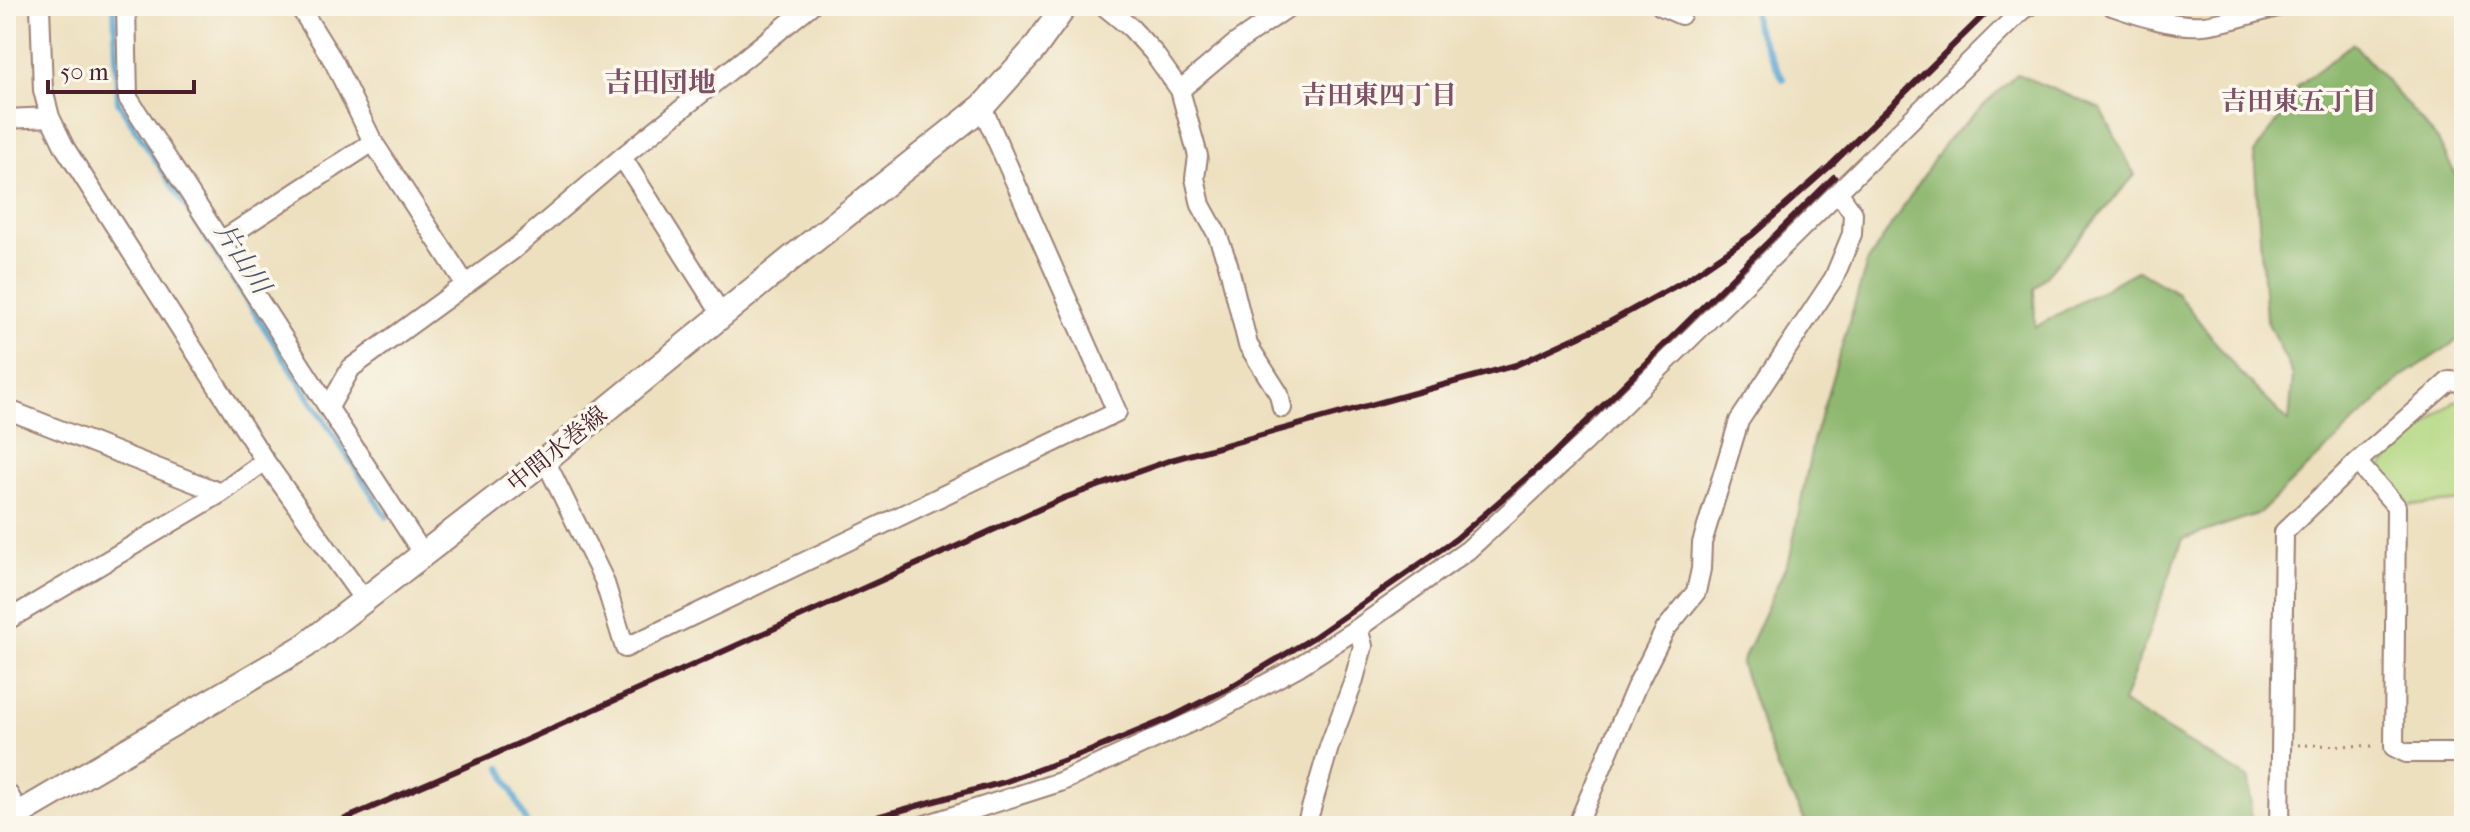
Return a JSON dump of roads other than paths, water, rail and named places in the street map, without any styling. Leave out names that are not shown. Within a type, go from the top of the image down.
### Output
[{"type":"main road","name":"中間水巻線","points":[[6,796],[17,815],[305,646],[545,460],[982,107],[1034,49],[1065,6]]},
{"type":"street","points":[[40,6],[43,90],[50,117],[65,148],[265,461],[364,600]]},
{"type":"street","points":[[126,6],[128,98],[423,554]]},
{"type":"street","points":[[299,6],[334,62],[373,142],[466,285]]},
{"type":"street","points":[[329,407],[351,368],[513,250],[622,157],[810,6]]},
{"type":"street","points":[[1104,6],[1131,28],[1153,52],[1180,90],[1198,156],[1195,178],[1201,205],[1217,234],[1228,264],[1248,345],[1279,394],[1282,408]]},
{"type":"street","points":[[1180,90],[1236,43],[1290,6]]},
{"type":"street","points":[[1661,6],[1681,15],[1685,6]]},
{"type":"street","points":[[922,826],[1060,782],[1218,710],[1299,666],[1468,550],[1584,443],[2029,6]]},
{"type":"street","points":[[2112,6],[2148,18],[2204,25],[2281,6]]},
{"type":"street","points":[[545,460],[604,580],[625,648],[1117,412],[982,107]]},
{"type":"street","points":[[6,119],[50,117]]},
{"type":"street","points":[[221,241],[373,142]]},
{"type":"street","points":[[622,157],[722,315]]},
{"type":"street","points":[[1577,826],[1636,687],[1665,630],[1696,592],[1702,543],[1739,421],[1834,278],[1852,234],[1853,213],[1839,193]]},
{"type":"street","points":[[2280,826],[2284,532],[2449,381],[2464,382]]},
{"type":"street","points":[[6,409],[221,493]]},
{"type":"street","points":[[6,621],[221,493],[265,461]]},
{"type":"street","points":[[2357,462],[2396,506],[2394,747],[2406,753],[2464,753]]},
{"type":"street","points":[[1306,826],[1363,646],[1358,628]]},
{"type":"waterway","name":"片山川","points":[[114,6],[118,102],[387,517]]},
{"type":"waterway","points":[[1753,6],[1756,28],[1783,79]]},
{"type":"waterway","name":"片山川","points":[[501,768],[526,820]]},
{"type":"railway","points":[[329,826],[1064,498],[1171,460],[1516,365],[1610,322],[1686,280],[1752,235],[1830,166],[1993,6]]},
{"type":"railway","points":[[844,826],[1004,782],[1090,751],[1172,717],[1227,689],[1316,636],[1456,539],[1554,454],[1834,177]]},
{"type":"district","name":"吉田団地","points":[[660,82]]},
{"type":"district","name":"吉田東四丁目","points":[[1379,95]]},
{"type":"district","name":"吉田東五丁目","points":[[2299,101]]}]
